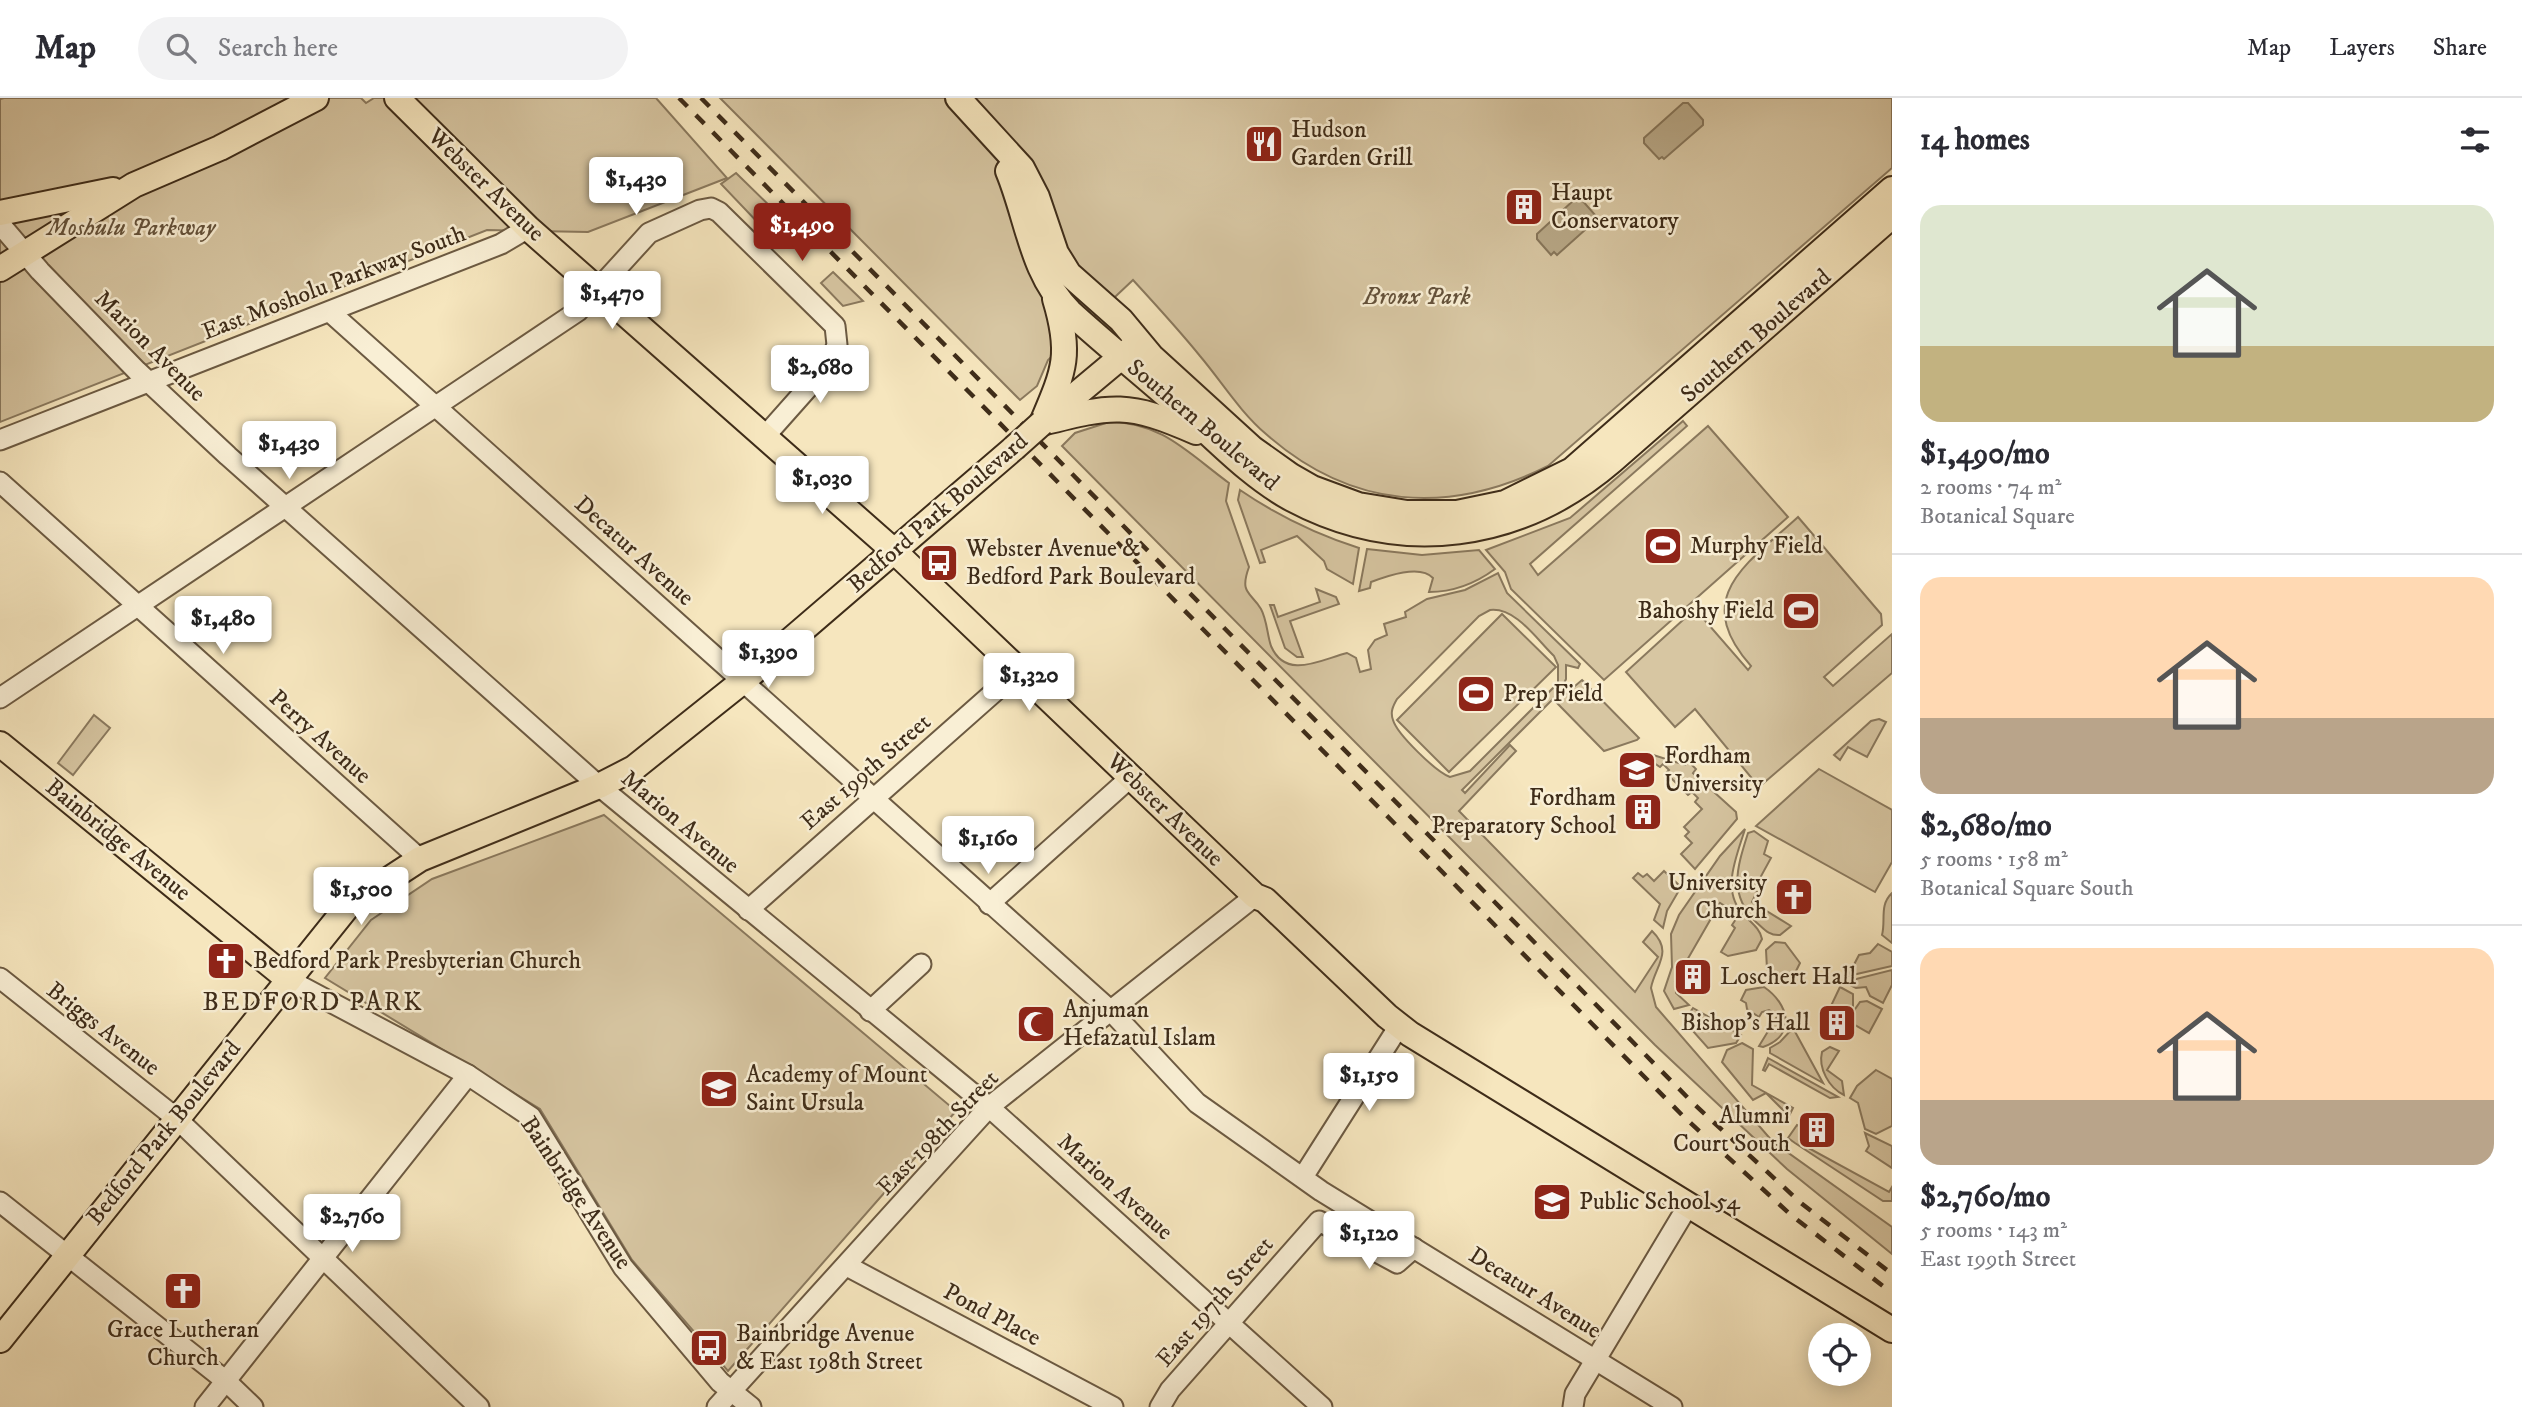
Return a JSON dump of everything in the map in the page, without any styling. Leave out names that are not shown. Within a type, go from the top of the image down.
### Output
[{"type":"main road","points":[[0,269],[134,186],[220,148],[316,98]]},
{"type":"main road","name":"Webster Avenue","points":[[397,98],[528,228],[766,435],[894,551],[1255,896],[1265,900],[1396,1032],[1685,1211],[1892,1348]]},
{"type":"main road","name":"Southern Boulevard","points":[[958,98],[1027,177],[1064,267],[1121,320],[1130,349],[1217,441],[1255,475],[1314,510],[1364,526],[1408,533],[1458,532],[1520,517],[1552,504],[1593,478],[1892,216]]},
{"type":"main road","name":"Southern Boulevard","points":[[991,135],[1018,196],[1035,256],[1054,295],[1130,349],[1253,449],[1312,488],[1358,505],[1407,513],[1457,513],[1482,509],[1529,494],[1572,470],[1892,190]]},
{"type":"main road","points":[[0,213],[134,186]]},
{"type":"main road","points":[[1042,423],[1066,359],[1063,325],[1054,295]]},
{"type":"main road","name":"Bedford Park Boulevard","points":[[0,1340],[348,906],[420,859],[599,786],[659,749],[743,681],[1130,349]]},
{"type":"main road","points":[[1042,423],[1097,409],[1126,408],[1153,413],[1217,441]]},
{"type":"main road","name":"Bainbridge Avenue","points":[[0,744],[289,980]]},
{"type":"main road","name":"Webster Avenue","points":[[1685,1211],[1892,1330]]},
{"type":"street","points":[[0,698],[578,311],[649,233],[711,208],[719,212],[831,319],[838,338],[836,351],[826,368],[766,435]]},
{"type":"street","name":"Marion Avenue","points":[[0,224],[149,383],[599,786],[989,1107],[1322,1407]]},
{"type":"street","name":"East Mosholu Parkway South","points":[[0,440],[501,244],[528,228]]},
{"type":"street","name":"Decatur Avenue","points":[[330,312],[1110,1010],[1197,1103],[1303,1177],[1672,1407]]},
{"type":"street","name":"Perry Avenue","points":[[0,482],[420,859]]},
{"type":"street","name":"East 199th Street","points":[[748,910],[1018,671]]},
{"type":"street","points":[[989,904],[1131,777]]},
{"type":"street","name":"East 198th Street","points":[[717,1407],[989,1107],[1255,896]]},
{"type":"street","points":[[870,1011],[921,964]]},
{"type":"street","name":"Briggs Avenue","points":[[0,978],[176,1118],[480,1407]]},
{"type":"street","name":"Bainbridge Avenue","points":[[289,980],[468,1075],[531,1117],[623,1267],[732,1393],[751,1407]]},
{"type":"street","points":[[1303,1177],[1396,1032]]},
{"type":"street","points":[[205,1407],[468,1075]]},
{"type":"street","points":[[0,1202],[226,1381],[253,1407]]},
{"type":"street","points":[[1573,1407],[1575,1394],[1685,1211]]},
{"type":"street","name":"East 197th Street","points":[[1160,1407],[1170,1390],[1319,1221],[1397,1263],[1414,1248]]},
{"type":"street","name":"Pond Place","points":[[847,1266],[1113,1407]]},
{"type":"green space","name":"Moshulu Parkway","points":[[361,98],[366,103],[374,98],[656,98],[727,178],[588,232],[487,230],[0,422],[0,99]]},
{"type":"green space","name":"Bronx Park","points":[[720,98],[1892,98],[1892,168],[1548,466],[1511,482],[1474,493],[1437,498],[1401,497],[1366,490],[1332,478],[1298,459],[1266,434],[1133,280],[1048,360],[1037,386],[1020,400]]},
{"type":"green space","points":[[736,173],[779,215],[764,229],[721,184]]},
{"type":"green space","points":[[833,272],[863,301],[843,306],[821,283]]},
{"type":"green space","name":"Murphy Field","points":[[1683,421],[1687,426],[1530,564],[1538,575],[1708,426],[1788,517],[1604,680],[1511,589],[1505,572],[1486,550],[1570,518]]},
{"type":"green space","points":[[1109,422],[1144,427],[1174,441],[1229,483],[1226,501],[1249,567],[1245,583],[1247,592],[1263,613],[1271,646],[1286,663],[1305,665],[1347,653],[1356,658],[1360,672],[1371,669],[1368,650],[1375,640],[1387,635],[1384,624],[1406,617],[1405,612],[1427,599],[1465,590],[1498,573],[1507,593],[1580,664],[1578,668],[1566,665],[1566,679],[1561,691],[1462,790],[1465,793],[1510,745],[1516,751],[1459,811],[1635,992],[1658,957],[1643,942],[1652,931],[1662,946],[1661,959],[1651,988],[1656,1007],[1773,1142],[1892,1227],[1892,1254],[1787,1169],[1655,1045],[1062,446],[1075,433]],"holes":[[[1490,610],[1500,610],[1517,619],[1554,656],[1558,665],[1558,683],[1470,771],[1450,777],[1409,743],[1396,726],[1392,709],[1397,699],[1479,616]]]},
{"type":"green space","points":[[1240,490],[1297,524],[1359,548],[1353,584],[1327,569],[1324,561],[1297,536],[1261,550],[1265,562],[1260,563],[1238,500]]},
{"type":"green space","points":[[1798,517],[1881,614],[1882,625],[1824,677],[1833,686],[1892,634],[1892,673],[1759,787],[1695,709],[1675,727],[1626,672],[1695,609],[1748,670],[1751,666],[1733,642],[1725,620],[1726,601],[1732,583],[1745,567]]},
{"type":"green space","points":[[1367,549],[1422,555],[1479,550],[1495,569],[1472,582],[1447,590],[1429,592],[1433,578],[1420,572],[1412,572],[1394,574],[1371,582],[1370,588],[1359,591]]},
{"type":"green space","points":[[1316,589],[1336,597],[1339,604],[1290,621],[1303,657],[1297,657],[1285,648],[1270,605],[1274,605],[1278,617],[1320,602]]},
{"type":"green space","name":"Prep Field","points":[[1502,614],[1556,667],[1449,772],[1397,720]]},
{"type":"green space","points":[[1582,680],[1639,738],[1637,740],[1604,751],[1556,702]]},
{"type":"green space","points":[[94,715],[110,728],[73,775],[58,763]]},
{"type":"green space","points":[[1879,719],[1886,722],[1867,757],[1848,747],[1840,760],[1834,755],[1871,721]]},
{"type":"green space","points":[[1650,754],[1685,765],[1689,762],[1696,769],[1693,773],[1736,812],[1737,819],[1695,869],[1681,854],[1692,843],[1685,836],[1689,832],[1684,827],[1702,809],[1695,802],[1698,798],[1692,792],[1688,795],[1666,773],[1669,770],[1663,764],[1660,767],[1648,759]]},
{"type":"green space","points":[[1819,769],[1892,810],[1892,862],[1875,892],[1756,826]]},
{"type":"green space","name":"Academy of Mount Saint Ursula","points":[[604,815],[956,1111],[728,1371],[632,1260],[540,1109],[325,978],[371,920],[432,879]]},
{"type":"green space","points":[[1745,829],[1735,861],[1732,894],[1742,913],[1757,928],[1762,939],[1756,950],[1728,956],[1721,952],[1735,928],[1732,925],[1736,919],[1731,910],[1720,903],[1675,981],[1678,984],[1676,993],[1689,1005],[1674,1009],[1664,991],[1672,967],[1671,934],[1679,915],[1720,856]]},
{"type":"green space","points":[[1754,831],[1768,841],[1764,854],[1771,858],[1754,889],[1757,892],[1752,902],[1791,926],[1780,935],[1770,933],[1756,922],[1747,912],[1738,891],[1738,869],[1748,833]]},
{"type":"green space","points":[[1664,871],[1681,887],[1667,911],[1663,928],[1654,920],[1660,904],[1633,878],[1638,873],[1643,877],[1647,874],[1654,881]]},
{"type":"green space","points":[[1892,893],[1892,943],[1882,935],[1884,908]]},
{"type":"green space","points":[[1775,942],[1785,943],[1800,963],[1793,977],[1777,978],[1767,969],[1766,950]]},
{"type":"green space","points":[[1878,944],[1892,952],[1892,966],[1848,976],[1859,955],[1870,953]]},
{"type":"green space","points":[[1892,970],[1892,985],[1883,1003],[1870,996],[1866,987],[1856,988],[1844,982]]},
{"type":"green space","points":[[1764,987],[1779,1002],[1786,1019],[1781,1035],[1763,1047],[1759,1046],[1778,1015],[1769,1010],[1762,1012],[1759,1017],[1747,1009],[1746,1003],[1741,1000],[1746,990]]},
{"type":"green space","points":[[1840,987],[1853,994],[1853,1012],[1860,1002],[1867,1001],[1882,1009],[1869,1033],[1829,1010]]},
{"type":"green space","points":[[1693,1008],[1741,1035],[1736,1043],[1708,1048],[1684,1021]]},
{"type":"green space","points":[[1793,1028],[1823,1083],[1770,1053],[1770,1048]]},
{"type":"green space","points":[[1742,1043],[1753,1049],[1752,1085],[1793,1108],[1789,1116],[1766,1093],[1753,1100],[1722,1062],[1727,1050]]},
{"type":"green space","points":[[1830,1047],[1839,1051],[1827,1070],[1842,1081],[1844,1095],[1834,1088],[1823,1071],[1822,1052]]},
{"type":"green space","points":[[1768,1058],[1838,1097],[1830,1098],[1769,1064],[1765,1071],[1763,1070]]},
{"type":"green space","points":[[1876,1070],[1892,1079],[1892,1126],[1876,1134],[1865,1129],[1858,1103],[1850,1098],[1857,1086]]},
{"type":"green space","points":[[1797,1125],[1801,1127],[1799,1136],[1805,1140],[1803,1145],[1889,1192],[1892,1187],[1892,1201],[1883,1201],[1788,1138]]},
{"type":"green space","points":[[1865,1133],[1892,1146],[1892,1168],[1866,1151],[1869,1146]]},
{"type":"shaded area","points":[[1683,103],[1688,103],[1703,120],[1703,125],[1664,159],[1659,159],[1644,143],[1644,138]]},
{"type":"shaded area","points":[[1575,199],[1581,199],[1596,216],[1595,221],[1557,255],[1554,252],[1551,255],[1537,239],[1537,234]]},
{"type":"railway","points":[[679,98],[1684,1117],[1791,1215],[1892,1293]]},
{"type":"railway","points":[[701,98],[1695,1105],[1801,1203],[1892,1274]]},
{"type":"place","name":"Hudson Garden Grill","points":[[1264,144]]},
{"type":"place","name":"Haupt Conservatory","points":[[1524,207]]},
{"type":"place","name":"Murphy Field","points":[[1663,546]]},
{"type":"place","name":"Webster Avenue & Bedford Park Boulevard","points":[[939,563]]},
{"type":"place","name":"Bahoshy Field","points":[[1801,611]]},
{"type":"place","name":"Prep Field","points":[[1476,694]]},
{"type":"place","name":"Fordham University","points":[[1637,770]]},
{"type":"place","name":"Fordham Preparatory School","points":[[1643,812]]},
{"type":"place","name":"University Church","points":[[1794,897]]},
{"type":"place","name":"Bedford Park Presbyterian Church","points":[[226,961]]},
{"type":"place","name":"Loschert Hall","points":[[1693,977]]},
{"type":"place","name":"Bishop's Hall","points":[[1837,1023]]},
{"type":"place","name":"Anjuman Hefazatul Islam","points":[[1036,1024]]},
{"type":"place","name":"Academy of Mount Saint Ursula","points":[[719,1089]]},
{"type":"place","name":"Alumni Court South","points":[[1817,1130]]},
{"type":"place","name":"Public School 54","points":[[1552,1202]]},
{"type":"place","name":"Grace Lutheran Church","points":[[183,1291]]},
{"type":"place","name":"Bainbridge Avenue & East 198th Street","points":[[709,1348]]},
{"type":"district","name":"BEDFORD PARK","points":[[313,1002]]}]
